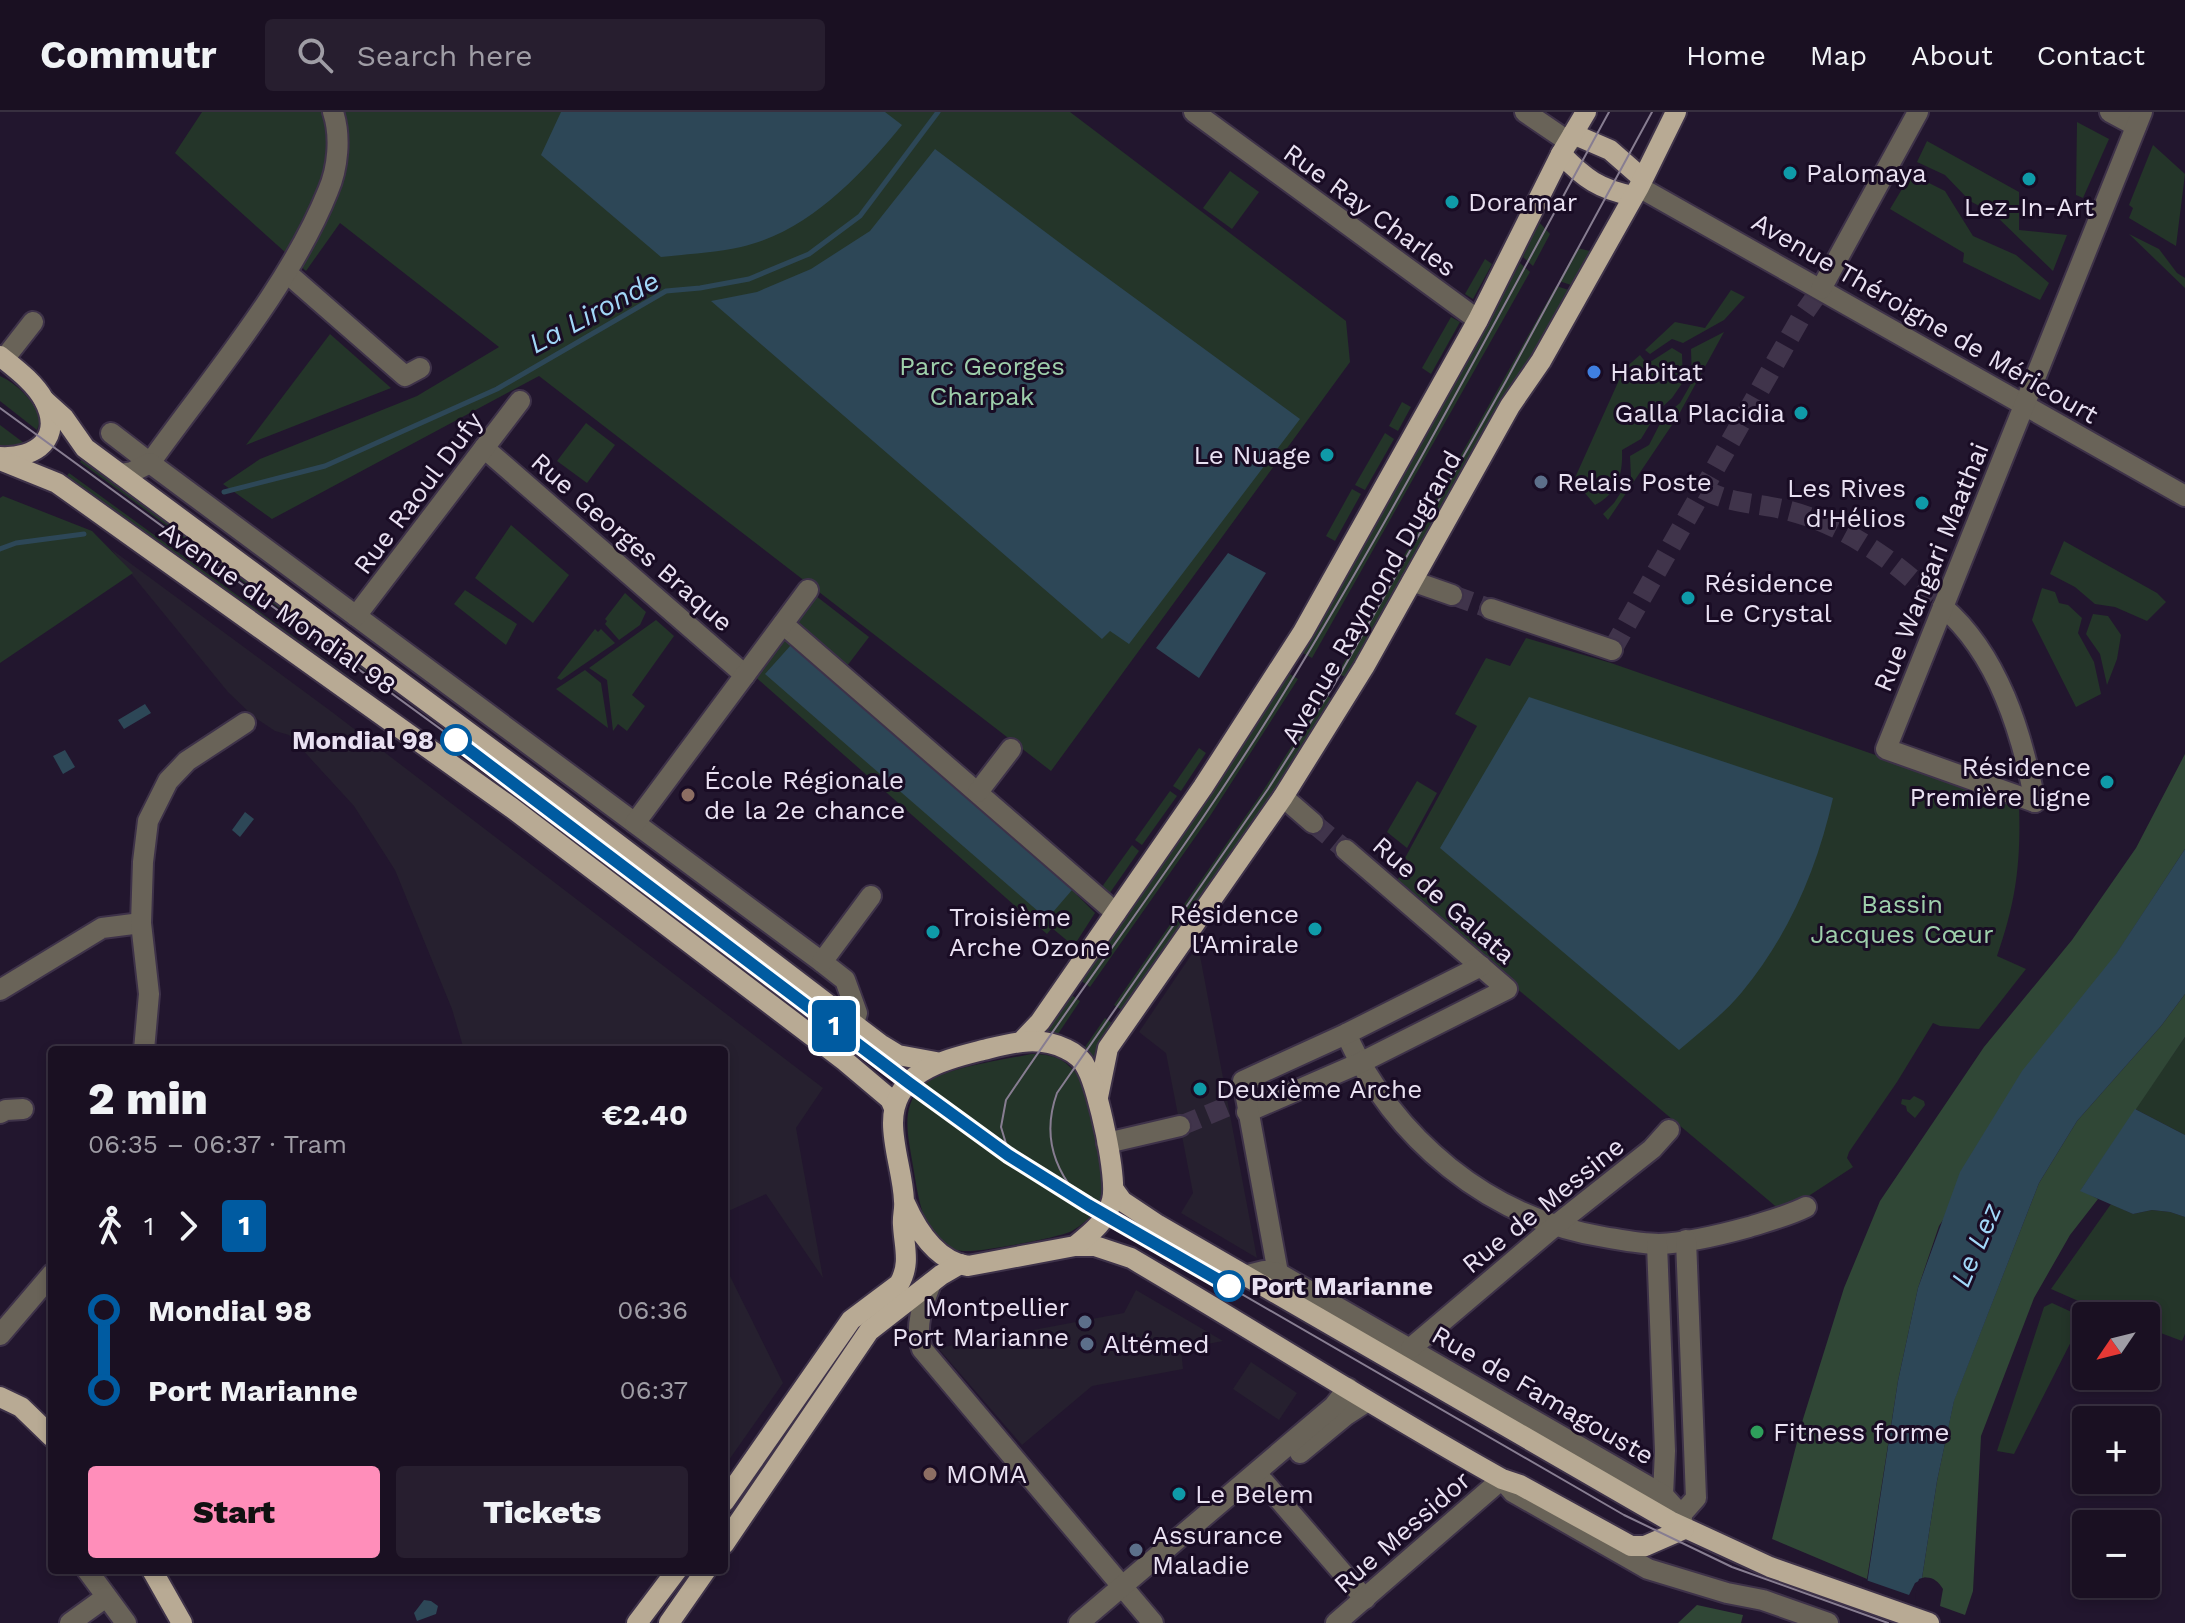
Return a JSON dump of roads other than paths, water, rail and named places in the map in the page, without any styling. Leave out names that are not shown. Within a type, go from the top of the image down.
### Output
[{"type":"main road","name":"Avenue Raymond Dugrand","points":[[1023,1040],[1040,1022],[1203,787],[1303,632],[1478,320],[1586,112]]},
{"type":"main road","name":"Avenue Raymond Dugrand","points":[[1098,1097],[1108,1048],[1283,797],[1364,667],[1510,406],[1541,361],[1676,112]]},
{"type":"main road","points":[[1568,143],[1610,150],[1638,187]]},
{"type":"main road","points":[[1568,143],[1593,183],[1602,188],[1638,187]]},
{"type":"main road","name":"Avenue du Mondial 98","points":[[2,357],[64,418],[85,448],[898,1055],[936,1062]]},
{"type":"main road","points":[[0,458],[18,458],[41,447],[50,432],[50,415],[44,400]]},
{"type":"main road","name":"Avenue du Mondial 98","points":[[0,458],[57,483],[375,708],[845,1061],[890,1099],[894,1108]]},
{"type":"main road","points":[[1075,1246],[1101,1223],[1114,1190],[1098,1097],[1091,1075],[1081,1059],[1066,1049],[1045,1042],[1023,1040],[936,1062],[922,1070],[909,1083],[894,1108],[893,1125],[905,1203],[914,1223],[930,1244],[960,1264],[968,1266],[1075,1246],[1095,1246],[1131,1258],[1348,1388],[1366,1402],[1502,1479],[1520,1485],[1636,1548],[1683,1522]]},
{"type":"main road","points":[[1114,1190],[1122,1201],[1158,1225],[1683,1522],[1770,1567],[1929,1623]]},
{"type":"main road","points":[[728,1496],[851,1320],[899,1284],[906,1269],[907,1252],[902,1223],[905,1203]]},
{"type":"main road","points":[[728,1538],[869,1331],[960,1264]]},
{"type":"main road","points":[[0,1397],[21,1407],[48,1433]]},
{"type":"main road","points":[[154,1574],[182,1623]]},
{"type":"main road","points":[[637,1623],[674,1574]]},
{"type":"main road","points":[[669,1623],[703,1574]]},
{"type":"street","points":[[120,474],[150,463],[287,273],[329,190],[335,169],[337,142],[333,112]]},
{"type":"street","name":"Rue Ray Charles","points":[[1194,112],[1478,320]]},
{"type":"street","points":[[1525,112],[1568,143]]},
{"type":"street","points":[[1821,289],[1918,112]]},
{"type":"street","points":[[2110,112],[2139,119]]},
{"type":"street","name":"Rue Wangari Maathai","points":[[1943,607],[1958,619],[1995,677],[2027,762],[2035,802],[1886,749],[2024,405],[2139,119]]},
{"type":"street","name":"Avenue Théroigne de Méricourt","points":[[1638,187],[2185,496]]},
{"type":"street","points":[[287,273],[405,376],[420,368]]},
{"type":"street","points":[[2,357],[33,322]]},
{"type":"street","name":"Rue Raoul Dufy","points":[[356,616],[520,401]]},
{"type":"street","name":"Avenue du Mondial 98","points":[[111,433],[845,980],[857,1013],[854,1023]]},
{"type":"street","name":"Rue Georges Braque","points":[[484,448],[745,675]]},
{"type":"street","points":[[1412,581],[1452,595]]},
{"type":"street","points":[[635,823],[808,590]]},
{"type":"street","points":[[1491,609],[1612,650]]},
{"type":"street","points":[[783,624],[1116,913]]},
{"type":"street","points":[[144,1046],[149,994],[141,923],[148,821],[168,781],[187,761],[245,723]]},
{"type":"street","points":[[978,792],[1011,749]]},
{"type":"street","points":[[1283,797],[1313,823]]},
{"type":"street","name":"Rue de Galata","points":[[1346,850],[1507,989],[1360,1063]]},
{"type":"street","points":[[822,962],[871,896]]},
{"type":"street","points":[[0,990],[102,928],[141,923]]},
{"type":"street","points":[[1241,1100],[1346,1034],[1481,966]]},
{"type":"street","points":[[1346,1034],[1360,1063],[1405,1126],[1451,1170],[1489,1196],[1524,1213],[1585,1234],[1657,1244],[1735,1230],[1806,1207]]},
{"type":"street","points":[[1241,1100],[1360,1063]]},
{"type":"street","points":[[1241,1100],[1278,1273],[1264,1271],[1248,1275]]},
{"type":"street","points":[[0,1113],[23,1109]]},
{"type":"street","points":[[1107,1143],[1180,1126]]},
{"type":"street","name":"Rue de Messine","points":[[1411,1348],[1556,1225],[1652,1149],[1669,1130]]},
{"type":"street","points":[[1683,1522],[1696,1498],[1686,1240]]},
{"type":"street","points":[[1657,1244],[1665,1451],[1663,1495]]},
{"type":"street","name":"Rue de Famagouste","points":[[1278,1273],[1663,1495],[1683,1522]]},
{"type":"street","points":[[0,1335],[48,1279]]},
{"type":"street","points":[[931,1283],[922,1306],[917,1336],[922,1349],[1153,1623]]},
{"type":"street","points":[[1098,1623],[1126,1591],[1334,1406],[1348,1388]]},
{"type":"street","points":[[1079,1623],[1126,1591],[1366,1402]]},
{"type":"street","points":[[1502,1479],[1513,1492],[1648,1569],[1727,1593],[1763,1600],[1828,1623]]},
{"type":"street","name":"Rue Messidor","points":[[1336,1623],[1502,1479]]},
{"type":"street","points":[[1264,1482],[1365,1599]]},
{"type":"street","points":[[90,1574],[126,1623]]},
{"type":"street","points":[[70,1623],[106,1597]]},
{"type":"water","points":[[561,112],[885,112],[902,125],[851,182],[789,229],[741,247],[661,257],[541,155]]},
{"type":"water","points":[[935,149],[1300,419],[1129,644],[1110,631],[1102,639],[711,301],[757,292],[811,269],[870,231]]},
{"type":"water","points":[[1228,553],[1266,573],[1199,678],[1156,648]]},
{"type":"water","points":[[791,645],[1072,890],[1047,919],[765,674]]},
{"type":"water","name":"Bassin Jacques Cœur","points":[[1529,697],[1833,798],[1810,876],[1774,948],[1735,1000],[1679,1050],[1440,848]]},
{"type":"water","points":[[145,704],[151,713],[124,729],[118,720]]},
{"type":"water","points":[[65,750],[75,767],[63,774],[53,756]]},
{"type":"water","points":[[245,812],[254,819],[240,837],[232,830]]},
{"type":"water","name":"Le Lez","points":[[2185,849],[2185,994],[2161,1026],[2077,1121],[2039,1183],[1954,1401],[1937,1481],[1922,1578],[1919,1579],[1911,1605],[1861,1623],[1898,1381],[1918,1288],[1960,1172],[2022,1071],[2116,954]]},
{"type":"water","points":[[2135,1109],[2185,1135],[2185,1217],[2152,1210],[2133,1214],[2080,1191]]},
{"type":"water","points":[[424,1600],[438,1606],[436,1614],[417,1621],[414,1613]]},
{"type":"waterway","name":"La Lironde","points":[[224,492],[325,466],[497,389],[666,291],[749,279],[809,254],[860,216],[938,112]]},
{"type":"waterway","name":"La Lironde","points":[[0,549],[16,543],[84,534]]},
{"type":"tunnel","points":[[1612,650],[1800,319],[1821,289]]},
{"type":"tunnel","points":[[1703,489],[1723,498],[1786,510],[1830,525],[1890,561],[1943,607]]},
{"type":"tunnel","points":[[1452,595],[1491,609]]},
{"type":"tunnel","points":[[1313,823],[1346,850]]},
{"type":"tunnel","points":[[1180,1126],[1229,1106]]},
{"type":"tram line","points":[[1010,1157],[1001,1127],[1006,1100],[1183,846],[1285,691],[1411,476],[1609,112]]},
{"type":"tram line","points":[[1074,1191],[1059,1168],[1052,1144],[1051,1119],[1057,1093],[1268,789],[1334,685],[1506,381],[1652,112]]},
{"type":"tram line","points":[[0,408],[542,803],[1008,1155],[1143,1237],[1624,1515],[1732,1567],[1888,1623]]},
{"type":"tram line","name":"1","points":[[456,740],[1008,1155],[1229,1286]]},
{"type":"place","name":"Palomaya","points":[[1790,173]]},
{"type":"place","name":"Lez-In-Art","points":[[2029,179]]},
{"type":"place","name":"Doramar","points":[[1452,202]]},
{"type":"place","name":"Habitat","points":[[1594,372]]},
{"type":"place","name":"Galla Placidia","points":[[1801,413]]},
{"type":"place","name":"Le Nuage","points":[[1327,455]]},
{"type":"place","name":"Relais Poste","points":[[1541,482]]},
{"type":"place","name":"Les Rives d'Hélios","points":[[1922,503]]},
{"type":"place","name":"Résidence Le Crystal","points":[[1688,598]]},
{"type":"place","name":"Mondial 98","points":[[456,740]]},
{"type":"place","name":"Résidence Première ligne","points":[[2107,782]]},
{"type":"place","name":"École Régionale de la 2e chance","points":[[688,795]]},
{"type":"place","name":"Résidence l'Amirale","points":[[1315,929]]},
{"type":"place","name":"Troisième Arche Ozone","points":[[933,932]]},
{"type":"place","name":"Deuxième Arche","points":[[1200,1089]]},
{"type":"place","name":"Port Marianne","points":[[1229,1286]]},
{"type":"place","name":"Montpellier Port Marianne","points":[[1085,1322]]},
{"type":"place","name":"Altémed","points":[[1087,1344]]},
{"type":"place","name":"Fitness forme","points":[[1757,1432]]},
{"type":"place","name":"MOMA","points":[[930,1474]]},
{"type":"place","name":"Le Belem","points":[[1179,1494]]},
{"type":"place","name":"Assurance Maladie","points":[[1136,1550]]},
{"type":"park label","name":"Parc Georges Charpak","points":[[982,381]]}]
